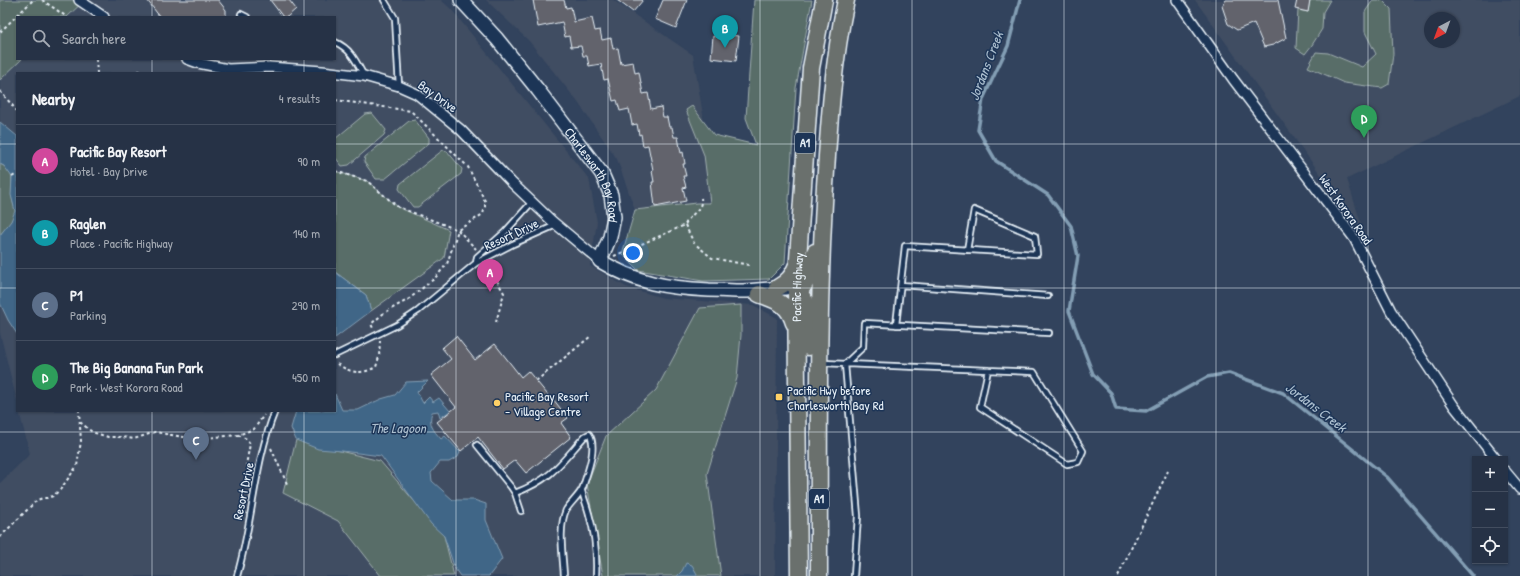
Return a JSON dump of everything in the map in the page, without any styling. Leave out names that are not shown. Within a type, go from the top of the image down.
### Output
[{"type":"highway","name":"Pacific Highway","points":[[799,576],[796,326],[797,264],[811,68],[824,0]]},
{"type":"highway","name":"Pacific Highway","points":[[819,576],[820,284],[828,129],[840,27],[846,0]]},
{"type":"highway","points":[[819,422],[812,400],[809,383],[807,308],[805,301],[797,293],[807,280],[823,223]]},
{"type":"highway","points":[[777,288],[787,282],[792,276],[797,264]]},
{"type":"highway","points":[[751,293],[777,301],[786,306],[791,313],[796,326]]},
{"type":"street","points":[[79,0],[103,16]]},
{"type":"street","name":"Charlesworth Bay Road","points":[[461,0],[497,39],[602,174],[611,195],[614,217],[610,237],[600,261]]},
{"type":"street","name":"West Korora Road","points":[[1177,0],[1233,79],[1354,238],[1390,311],[1454,406],[1494,456]]},
{"type":"street","name":"Bay Drive","points":[[190,60],[228,69],[269,67],[330,72]]},
{"type":"street","name":"Bay Drive","points":[[336,73],[364,76],[399,86],[417,94],[461,130],[556,225],[600,261]]},
{"type":"street","points":[[600,261],[628,276],[656,285],[688,289],[751,293],[797,293]]},
{"type":"street","points":[[751,293],[777,288],[797,293]]},
{"type":"street","points":[[1508,474],[1520,489]]},
{"type":"lane","points":[[384,0],[395,18],[399,86]]},
{"type":"lane","points":[[241,14],[245,16]]},
{"type":"lane","points":[[336,43],[350,51],[364,76]]},
{"type":"lane","name":"Resort Drive","points":[[476,263],[477,257],[505,232],[532,202]]},
{"type":"lane","points":[[896,325],[905,246],[966,250],[1013,252],[1037,254],[1035,236],[974,210],[966,250]]},
{"type":"lane","name":"Resort Drive","points":[[336,355],[397,325],[418,311],[476,263],[513,244],[556,225]]},
{"type":"lane","points":[[901,286],[1048,296]]},
{"type":"lane","points":[[845,364],[863,347],[864,323],[1049,333]]},
{"type":"lane","points":[[819,363],[845,364],[988,370],[1034,372],[1083,451],[1078,462],[1067,464],[980,407],[988,370]]},
{"type":"lane","points":[[845,364],[858,516],[854,576]]},
{"type":"lane","name":"Resort Drive","points":[[236,576],[264,446],[275,412]]},
{"type":"lane","points":[[515,493],[534,485],[550,475],[561,465],[585,436],[589,434],[593,443],[588,471],[582,491],[567,508],[562,520],[564,576]]},
{"type":"lane","points":[[477,445],[515,493],[521,511]]},
{"type":"lane","points":[[582,491],[589,514],[594,541],[596,576]]},
{"type":"path","points":[[16,16],[33,0]]},
{"type":"path","points":[[42,0],[66,16]]},
{"type":"path","points":[[0,32],[16,16]]},
{"type":"path","points":[[96,60],[97,72]]},
{"type":"path","points":[[139,72],[140,68]]},
{"type":"path","points":[[0,91],[16,110]]},
{"type":"path","points":[[336,100],[411,111],[468,167],[485,200],[483,214],[458,230],[447,264],[435,278],[409,299],[384,314],[371,324],[380,342],[379,357],[376,367],[366,372],[348,371],[337,364]]},
{"type":"path","points":[[336,171],[367,180],[398,207],[458,230],[481,253]]},
{"type":"path","points":[[12,177],[16,175]]},
{"type":"path","points":[[632,249],[685,225],[687,220],[697,212],[702,203],[701,198]]},
{"type":"path","points":[[685,225],[694,243],[712,258],[749,265]]},
{"type":"path","points":[[485,259],[504,293],[496,322]]},
{"type":"path","points":[[536,381],[590,336]]},
{"type":"path","points":[[0,537],[37,500],[53,496],[60,490],[77,466],[82,442],[79,412]]},
{"type":"path","points":[[80,422],[92,432],[108,437],[134,439],[155,432],[183,437],[205,438],[238,435],[254,429],[263,418],[266,412]]},
{"type":"path","points":[[238,435],[247,439],[250,444],[246,465]]},
{"type":"path","points":[[268,447],[272,449],[288,486]]},
{"type":"path","points":[[1118,576],[1168,471]]},
{"type":"shaded area","points":[[85,0],[441,0],[451,9],[589,179],[597,222],[590,266],[626,287],[663,298],[753,305],[777,318],[775,576],[0,576],[0,483],[30,454],[19,412],[336,412],[336,72],[16,72],[16,397],[0,333],[0,80],[21,60],[336,60],[336,16],[68,16]]},
{"type":"shaded area","points":[[486,0],[613,0],[693,55],[703,115],[710,203],[635,210],[617,159],[577,101],[529,41]]},
{"type":"shaded area","points":[[1195,0],[1520,0],[1520,96],[1347,179],[1365,236]]},
{"type":"green space","points":[[0,0],[85,0],[68,16],[16,16],[16,60],[21,60],[0,80]]},
{"type":"green space","points":[[754,0],[812,0],[796,88],[785,263],[769,279],[703,281],[638,270],[622,254],[635,210],[697,203],[710,203],[704,155],[686,110],[692,106],[714,135],[756,145],[746,118]]},
{"type":"green space","points":[[1310,0],[1330,0],[1323,12],[1322,29],[1305,54],[1296,48],[1298,10],[1308,12]]},
{"type":"green space","points":[[1373,0],[1382,0],[1391,9],[1393,54],[1389,84],[1382,88],[1344,83],[1308,67],[1316,52],[1328,53],[1362,67],[1376,54],[1365,32],[1365,12]]},
{"type":"green space","points":[[372,113],[386,130],[384,135],[349,165],[342,166],[336,158],[336,138],[365,114]]},
{"type":"green space","points":[[415,120],[429,138],[429,143],[385,179],[376,179],[364,162],[365,157],[409,121]]},
{"type":"green space","points":[[443,150],[447,151],[462,169],[461,174],[418,207],[413,207],[399,189],[400,184]]},
{"type":"green space","points":[[0,164],[9,170],[11,174],[12,198],[15,212],[11,222],[0,235]]},
{"type":"green space","points":[[336,171],[367,181],[398,207],[449,230],[444,258],[371,311],[366,295],[336,273]]},
{"type":"green space","points":[[741,305],[741,335],[737,378],[707,474],[721,576],[603,576],[587,484],[606,436],[656,390],[700,308]]},
{"type":"green space","points":[[296,440],[380,461],[444,536],[454,576],[381,576],[338,521],[283,493]]},
{"type":"water","points":[[0,122],[16,135],[16,332],[0,303],[0,235],[11,221],[15,211],[11,195],[12,177],[4,166],[0,164]]},
{"type":"water","points":[[336,273],[366,295],[371,311],[336,337]]},
{"type":"water","name":"The Lagoon","points":[[428,381],[417,392],[423,403],[429,397],[433,402],[439,398],[450,411],[440,418],[438,411],[432,412],[431,423],[432,427],[441,439],[445,436],[460,452],[458,457],[449,462],[440,462],[431,473],[432,481],[453,500],[474,500],[486,504],[486,520],[502,559],[489,576],[460,576],[455,569],[444,536],[431,524],[381,456],[318,449],[296,440],[291,428],[296,412],[336,412],[336,396],[342,410],[358,410],[381,399],[395,395],[406,382]]},
{"type":"water","points":[[686,563],[692,565],[697,576],[677,576],[682,571]]},
{"type":"building","points":[[147,0],[218,0],[226,10],[226,16],[159,16]]},
{"type":"building","points":[[270,0],[289,0],[296,9],[288,16],[282,16]]},
{"type":"building","points":[[533,0],[564,0],[566,8],[571,7],[574,22],[592,18],[595,31],[600,30],[602,40],[611,38],[613,49],[618,48],[621,64],[633,62],[635,73],[639,72],[643,94],[648,93],[651,109],[661,107],[663,117],[667,117],[669,127],[672,127],[674,137],[678,137],[685,164],[683,164],[686,176],[683,176],[686,187],[683,188],[686,201],[655,207],[652,182],[654,182],[653,170],[648,145],[643,146],[641,134],[639,135],[637,124],[632,125],[629,109],[620,111],[617,100],[613,101],[608,79],[604,80],[601,64],[589,66],[587,56],[583,56],[581,46],[571,47],[569,36],[565,37],[562,22],[538,27]]},
{"type":"building","points":[[617,0],[643,0],[633,12]]},
{"type":"building","points":[[663,0],[687,0],[676,28],[655,19]]},
{"type":"building","points":[[1226,0],[1278,0],[1286,38],[1273,45],[1264,47],[1254,23],[1237,30],[1228,24],[1222,6]]},
{"type":"building","points":[[1297,0],[1310,0],[1308,12],[1295,9]]},
{"type":"building","points":[[727,35],[739,36],[736,61],[711,58],[713,36],[727,37]]},
{"type":"building","name":"Pacific Bay Resort - Village Centre","points":[[456,336],[475,360],[495,344],[521,377],[528,371],[568,418],[561,423],[571,437],[526,473],[515,460],[503,469],[478,437],[461,451],[437,422],[456,407],[431,375],[451,359],[442,348]]},
{"type":"waterway","name":"Jordans Creek","points":[[1020,0],[1008,46],[983,99],[978,130],[996,161],[1048,195],[1071,226],[1078,256],[1069,311],[1093,374],[1111,393],[1116,409],[1146,411],[1207,377],[1229,373],[1283,393],[1387,477],[1473,576]]},
{"type":"place","name":"Raglen","points":[[725,48]]},
{"type":"place","name":"The Big Banana Fun Park","points":[[1364,138]]},
{"type":"place","name":"Pacific Bay Resort","points":[[490,292]]},
{"type":"place","name":"Pacific Hwy before Charlesworth Bay Rd","points":[[779,397]]},
{"type":"place","name":"Pacific Bay Resort - Village Centre","points":[[497,403]]},
{"type":"place","name":"P1","points":[[196,460]]}]
